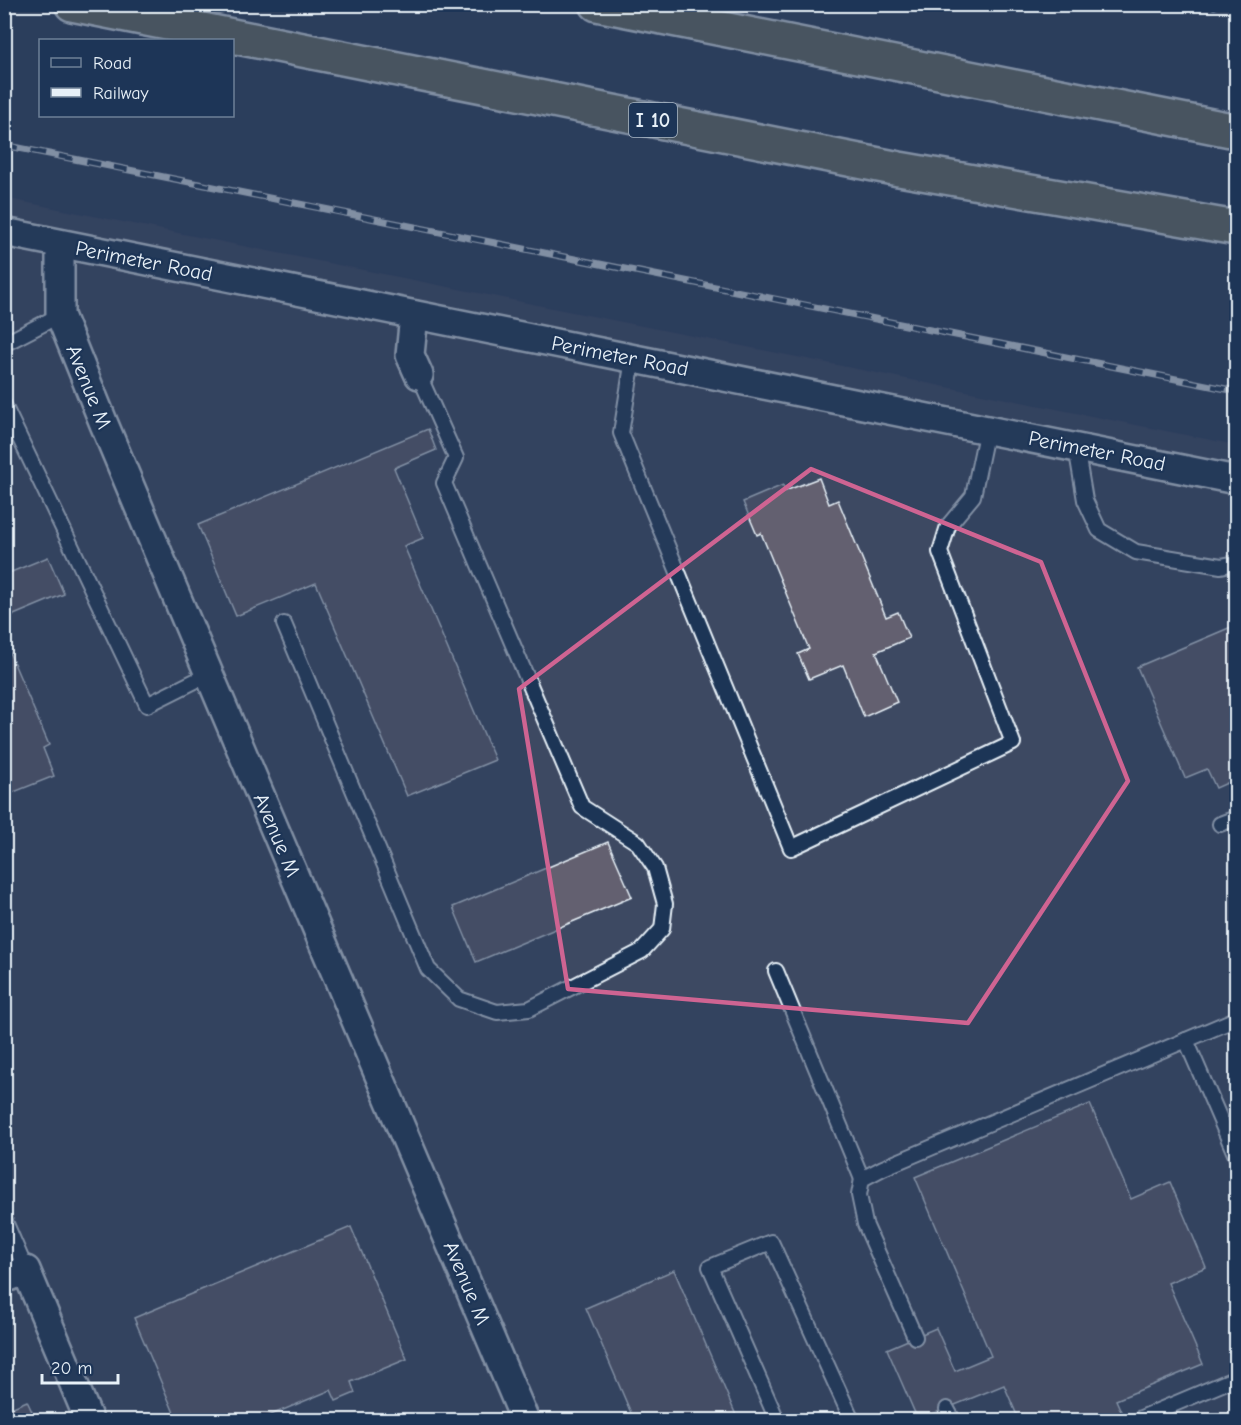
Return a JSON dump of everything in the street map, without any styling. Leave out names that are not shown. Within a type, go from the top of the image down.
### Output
[{"type":"highway","name":"I 10","points":[[72,4],[899,169],[1236,228]]},
{"type":"highway","points":[[597,4],[1236,131]]},
{"type":"street","name":"Perimeter Road","points":[[4,232],[1236,480]]},
{"type":"street","name":"Avenue M","points":[[60,244],[60,315],[108,435],[525,1420]]},
{"type":"street","points":[[414,315],[410,355],[419,375]]},
{"type":"street","points":[[15,1274],[89,1420]]},
{"type":"lane","points":[[4,344],[60,315]]},
{"type":"lane","points":[[633,359],[621,433],[791,848],[1013,743],[940,552],[948,526],[973,496],[987,429]]},
{"type":"lane","points":[[284,624],[428,969],[459,999],[497,1012],[529,1009],[642,951],[662,928],[665,904],[655,867],[638,843],[582,807],[444,483],[456,458],[419,375]]},
{"type":"lane","points":[[4,405],[147,705],[209,674]]},
{"type":"lane","points":[[1076,447],[1085,500],[1099,530],[1136,552],[1221,566],[1236,563]]},
{"type":"lane","points":[[1220,824],[1236,818]]},
{"type":"lane","points":[[776,971],[862,1179],[859,1195],[865,1224],[915,1337]]},
{"type":"lane","points":[[862,1179],[1236,1018]]},
{"type":"lane","points":[[1186,1040],[1236,1156]]},
{"type":"lane","points":[[4,1219],[15,1274]]},
{"type":"lane","points":[[777,1420],[710,1267],[771,1242],[852,1420]]},
{"type":"lane","points":[[1142,1420],[1141,1418],[1236,1378]]},
{"type":"highlighted area","points":[[811,469],[1041,562],[1128,781],[968,1023],[568,989],[519,689]]},
{"type":"shaded area","points":[[4,198],[1236,445],[1236,1420],[5,1420]]},
{"type":"building","points":[[428,429],[436,450],[394,468],[423,538],[404,546],[495,760],[407,796],[316,583],[236,616],[198,525]]},
{"type":"building","points":[[819,478],[829,504],[838,500],[886,617],[898,612],[909,638],[876,652],[897,702],[864,717],[843,665],[809,679],[798,654],[809,649],[761,533],[757,535],[743,502],[783,485],[785,491]]},
{"type":"building","points":[[48,557],[64,594],[4,619],[4,575]]},
{"type":"building","points":[[1236,625],[1236,779],[1216,788],[1207,769],[1185,778],[1137,667]]},
{"type":"building","points":[[4,640],[49,745],[43,748],[54,776],[4,796]]},
{"type":"building","points":[[608,842],[632,897],[476,962],[453,907]]},
{"type":"building","points":[[1090,1104],[1131,1199],[1170,1182],[1206,1267],[1168,1283],[1203,1364],[1116,1400],[1125,1420],[1019,1420],[1004,1385],[918,1420],[887,1349],[936,1328],[955,1371],[991,1356],[915,1177]]},
{"type":"building","points":[[351,1227],[407,1359],[351,1382],[355,1393],[336,1401],[331,1390],[259,1420],[177,1420],[134,1318]]},
{"type":"building","points":[[674,1270],[738,1420],[634,1420],[586,1308]]},
{"type":"building","points":[[27,1401],[36,1420],[4,1420],[4,1411]]},
{"type":"railway","points":[[4,145],[1236,391]]}]
